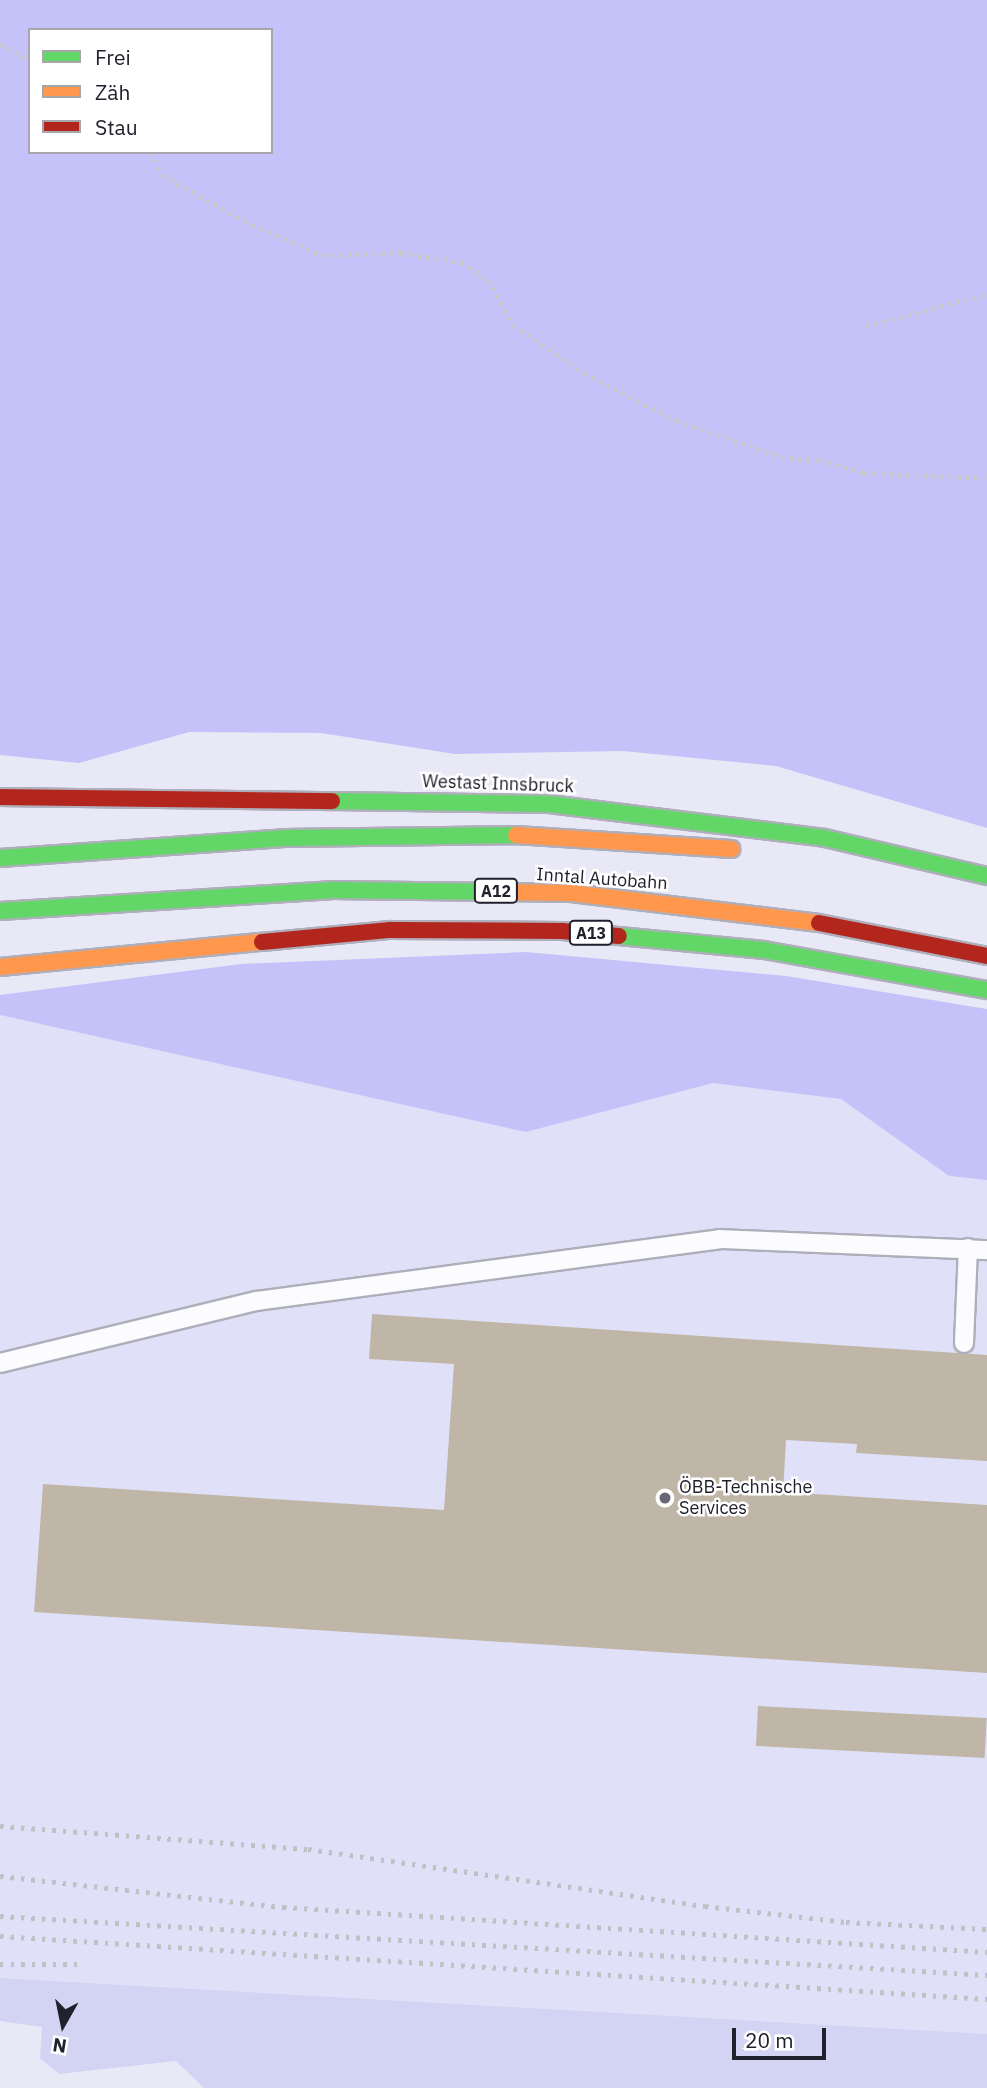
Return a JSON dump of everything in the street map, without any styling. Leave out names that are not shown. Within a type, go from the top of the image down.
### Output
[{"type":"highway","name":"Westast Innsbruck","points":[[0,797],[550,804],[825,838],[987,876]]},
{"type":"highway","points":[[0,858],[284,838],[434,835],[534,835],[754,852]]},
{"type":"highway","points":[[914,877],[987,893]]},
{"type":"highway","name":"Inntal Autobahn","points":[[0,911],[330,890],[571,893],[805,919],[987,956]]},
{"type":"highway","name":"A13","points":[[0,967],[390,930],[562,931],[764,950],[987,990]]},
{"type":"lane","points":[[0,1363],[257,1301],[720,1239],[987,1250]]},
{"type":"lane","points":[[964,1343],[968,1248]]},
{"type":"path","points":[[1,48],[28,59]]},
{"type":"path","points":[[151,154],[162,175],[252,225],[322,255],[401,253],[461,262],[488,281],[513,325],[584,373],[677,421],[781,457],[819,460],[864,473],[987,478]]},
{"type":"path","points":[[866,326],[987,295]]},
{"type":"shaded area","points":[[0,0],[987,0],[987,828],[776,766],[623,751],[455,754],[321,733],[189,732],[79,763],[0,755]]},
{"type":"shaded area","points":[[526,952],[786,976],[987,1009],[987,1180],[949,1176],[841,1099],[713,1083],[526,1132],[0,1015],[0,995],[241,964]]},
{"type":"shaded area","points":[[0,1015],[526,1132],[713,1083],[841,1099],[949,1176],[987,1180],[987,2034],[0,1978]]},
{"type":"shaded area","points":[[0,1978],[987,2034],[987,2088],[204,2088],[176,2061],[59,2074],[40,2058],[42,2027],[0,2021]]},
{"type":"building","name":"ÖBB-Technische Services","points":[[372,1314],[987,1355],[987,1461],[856,1453],[857,1444],[786,1440],[783,1492],[987,1505],[987,1673],[34,1612],[43,1484],[444,1510],[454,1364],[369,1359]]},
{"type":"building","points":[[758,1706],[987,1718],[985,1758],[756,1746]]},
{"type":"railway","points":[[0,1826],[308,1849],[705,1906],[846,1922],[987,1929]]},
{"type":"railway","points":[[0,1876],[283,1907],[987,1952]]},
{"type":"railway","points":[[0,1916],[987,1975]]},
{"type":"railway","points":[[0,1936],[987,1999]]},
{"type":"railway","points":[[0,1964],[78,1964]]},
{"type":"traffic: fast","points":[[332,801],[549,804],[825,838],[987,876]]},
{"type":"traffic: fast","points":[[0,858],[284,838],[516,835]]},
{"type":"traffic: fast","points":[[0,911],[330,890],[505,892]]},
{"type":"traffic: fast","points":[[619,936],[764,950],[987,990]]},
{"type":"traffic: slow","points":[[516,835],[732,849]]},
{"type":"traffic: slow","points":[[505,892],[571,893],[819,923]]},
{"type":"traffic: slow","points":[[0,967],[262,942]]},
{"type":"traffic: jam","points":[[0,797],[332,801]]},
{"type":"traffic: jam","points":[[819,923],[987,956]]},
{"type":"traffic: jam","points":[[262,942],[390,930],[562,931],[619,936]]},
{"type":"place","name":"ÖBB-Technische Services","points":[[665,1498]]}]
